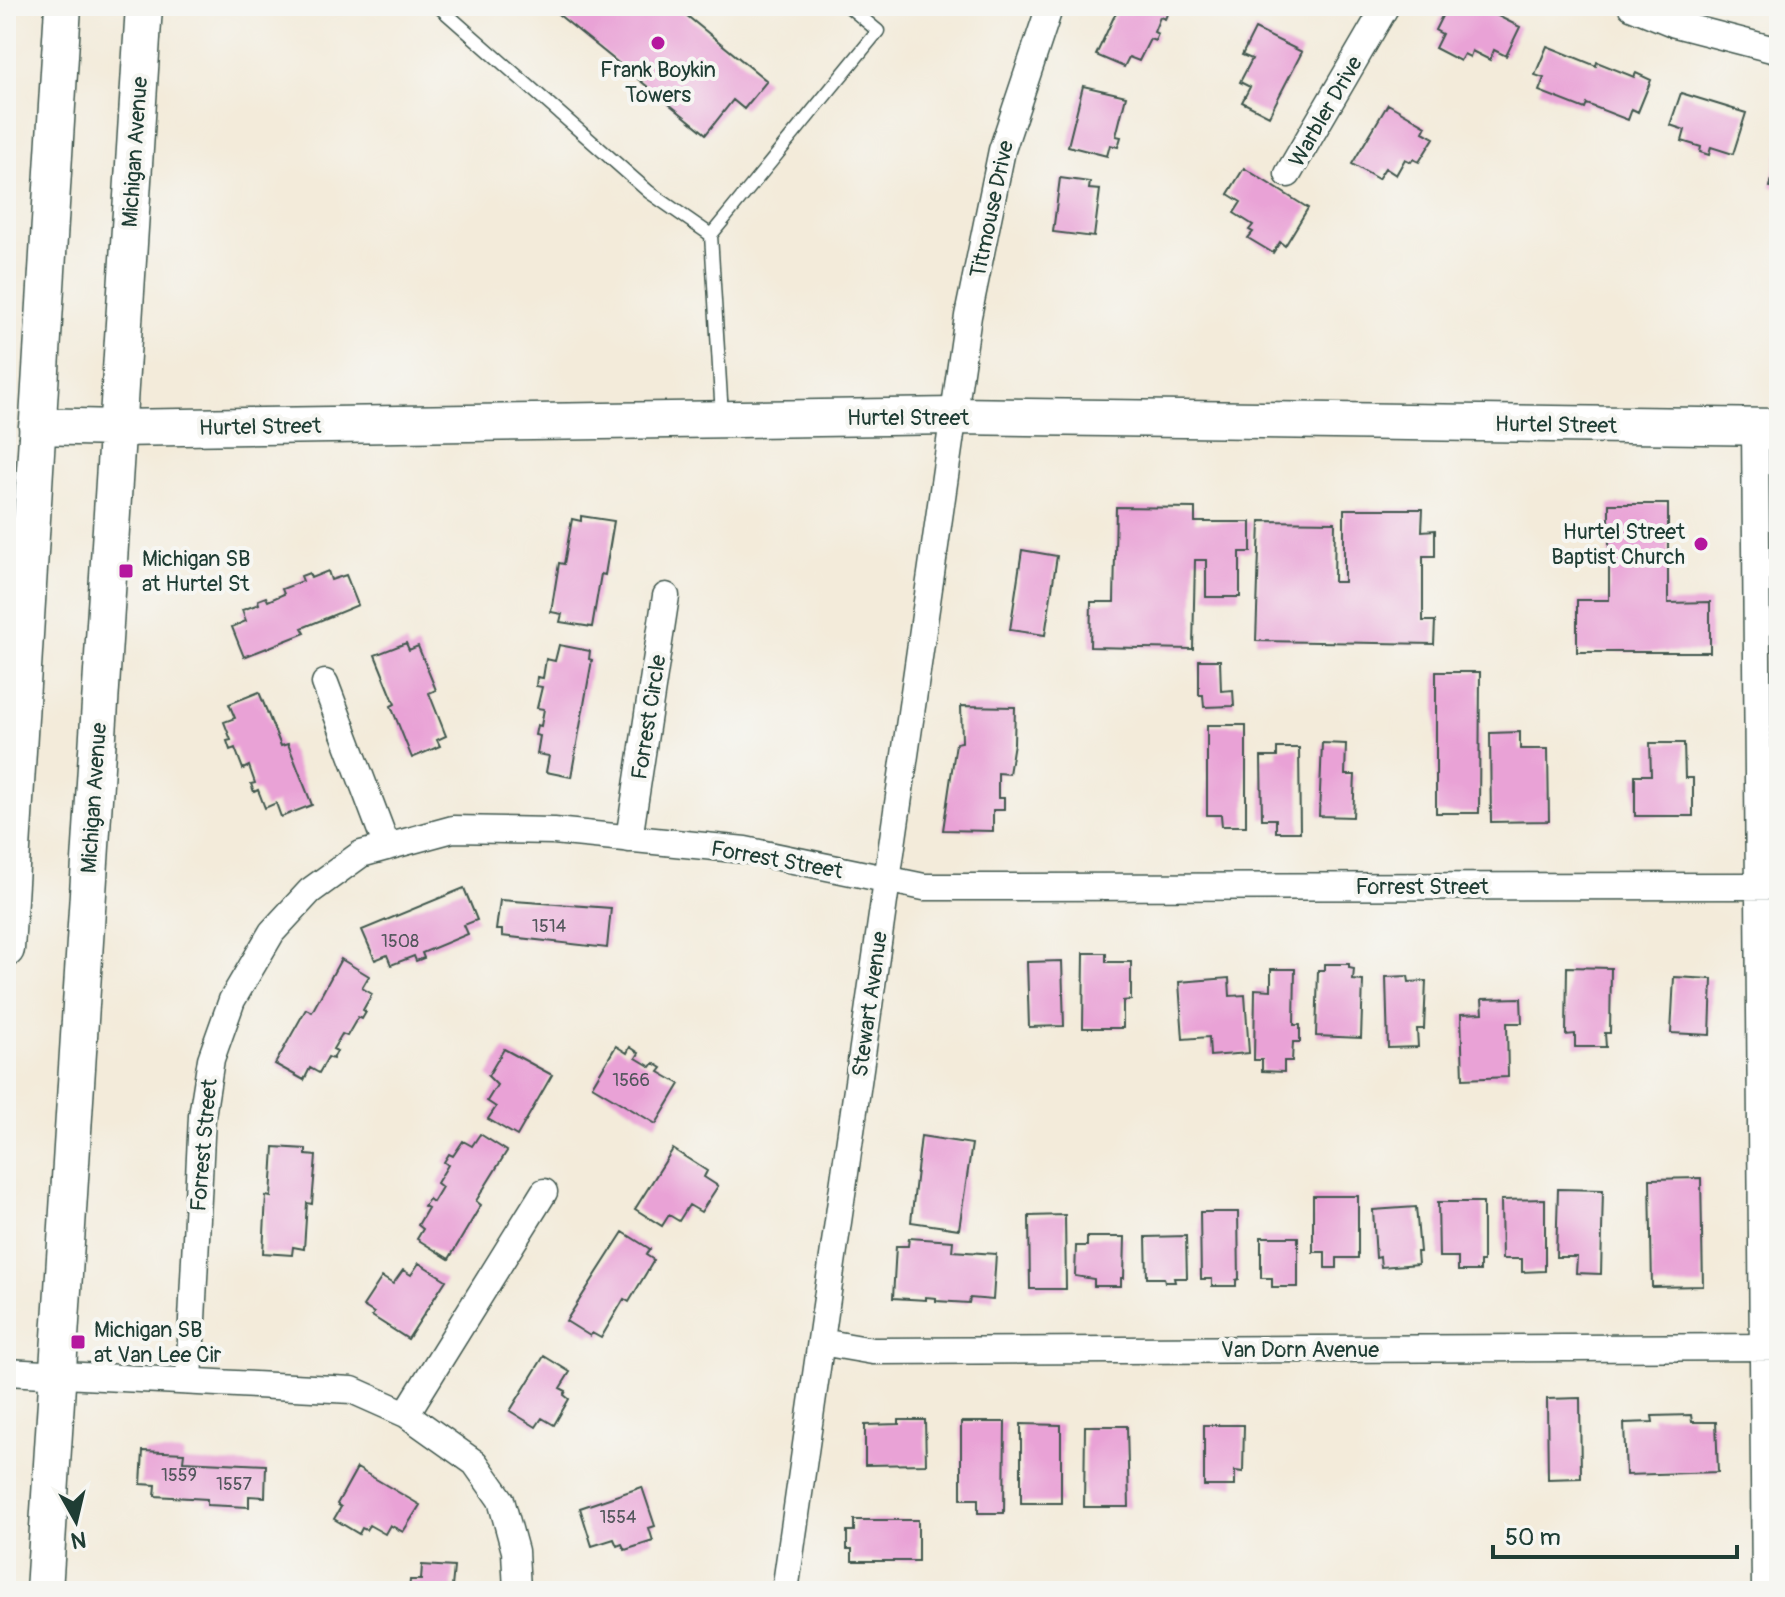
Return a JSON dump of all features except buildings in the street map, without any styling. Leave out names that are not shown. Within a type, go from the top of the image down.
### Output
[{"type":"main road","points":[[6,949],[13,693],[37,426],[63,6]]},
{"type":"main road","name":"Michigan Avenue","points":[[44,1591],[144,6]]},
{"type":"main road","name":"Hurtel Street","points":[[37,426],[116,428],[954,416],[1767,427]]},
{"type":"street","name":"Titmouse Drive","points":[[954,416],[968,316],[1002,150],[1050,6]]},
{"type":"street","name":"Warbler Drive","points":[[1288,174],[1386,6]]},
{"type":"street","points":[[1631,6],[1675,24],[1779,51]]},
{"type":"street","name":"Stewart Avenue","points":[[785,1591],[954,416]]},
{"type":"street","points":[[1765,1591],[1770,1347],[1767,427]]},
{"type":"street","name":"Forrest Circle","points":[[629,839],[666,596]]},
{"type":"street","points":[[325,683],[387,847]]},
{"type":"street","name":"Forrest Street","points":[[189,1381],[202,1116],[211,1059],[232,1000],[272,932],[310,891],[361,854],[453,829],[554,831],[745,850],[924,887],[1768,886]]},
{"type":"street","points":[[406,1414],[544,1192]]},
{"type":"street","name":"Van Dorn Avenue","points":[[821,1342],[873,1351],[1770,1347]]},
{"type":"street","points":[[6,1372],[352,1390],[406,1414],[475,1463],[501,1500],[515,1551],[517,1591]]},
{"type":"lane","points":[[438,6],[649,192],[711,235]]},
{"type":"lane","points":[[722,419],[711,235],[878,31],[848,6]]},
{"type":"place","name":"Frank Boykin Towers","points":[[658,43]]},
{"type":"place","name":"Hurtel Street Baptist Church","points":[[1701,544]]},
{"type":"place","name":"Michigan SB at Hurtel St","points":[[126,571]]},
{"type":"place","name":"Michigan SB at Van Lee Cir","points":[[78,1342]]}]
